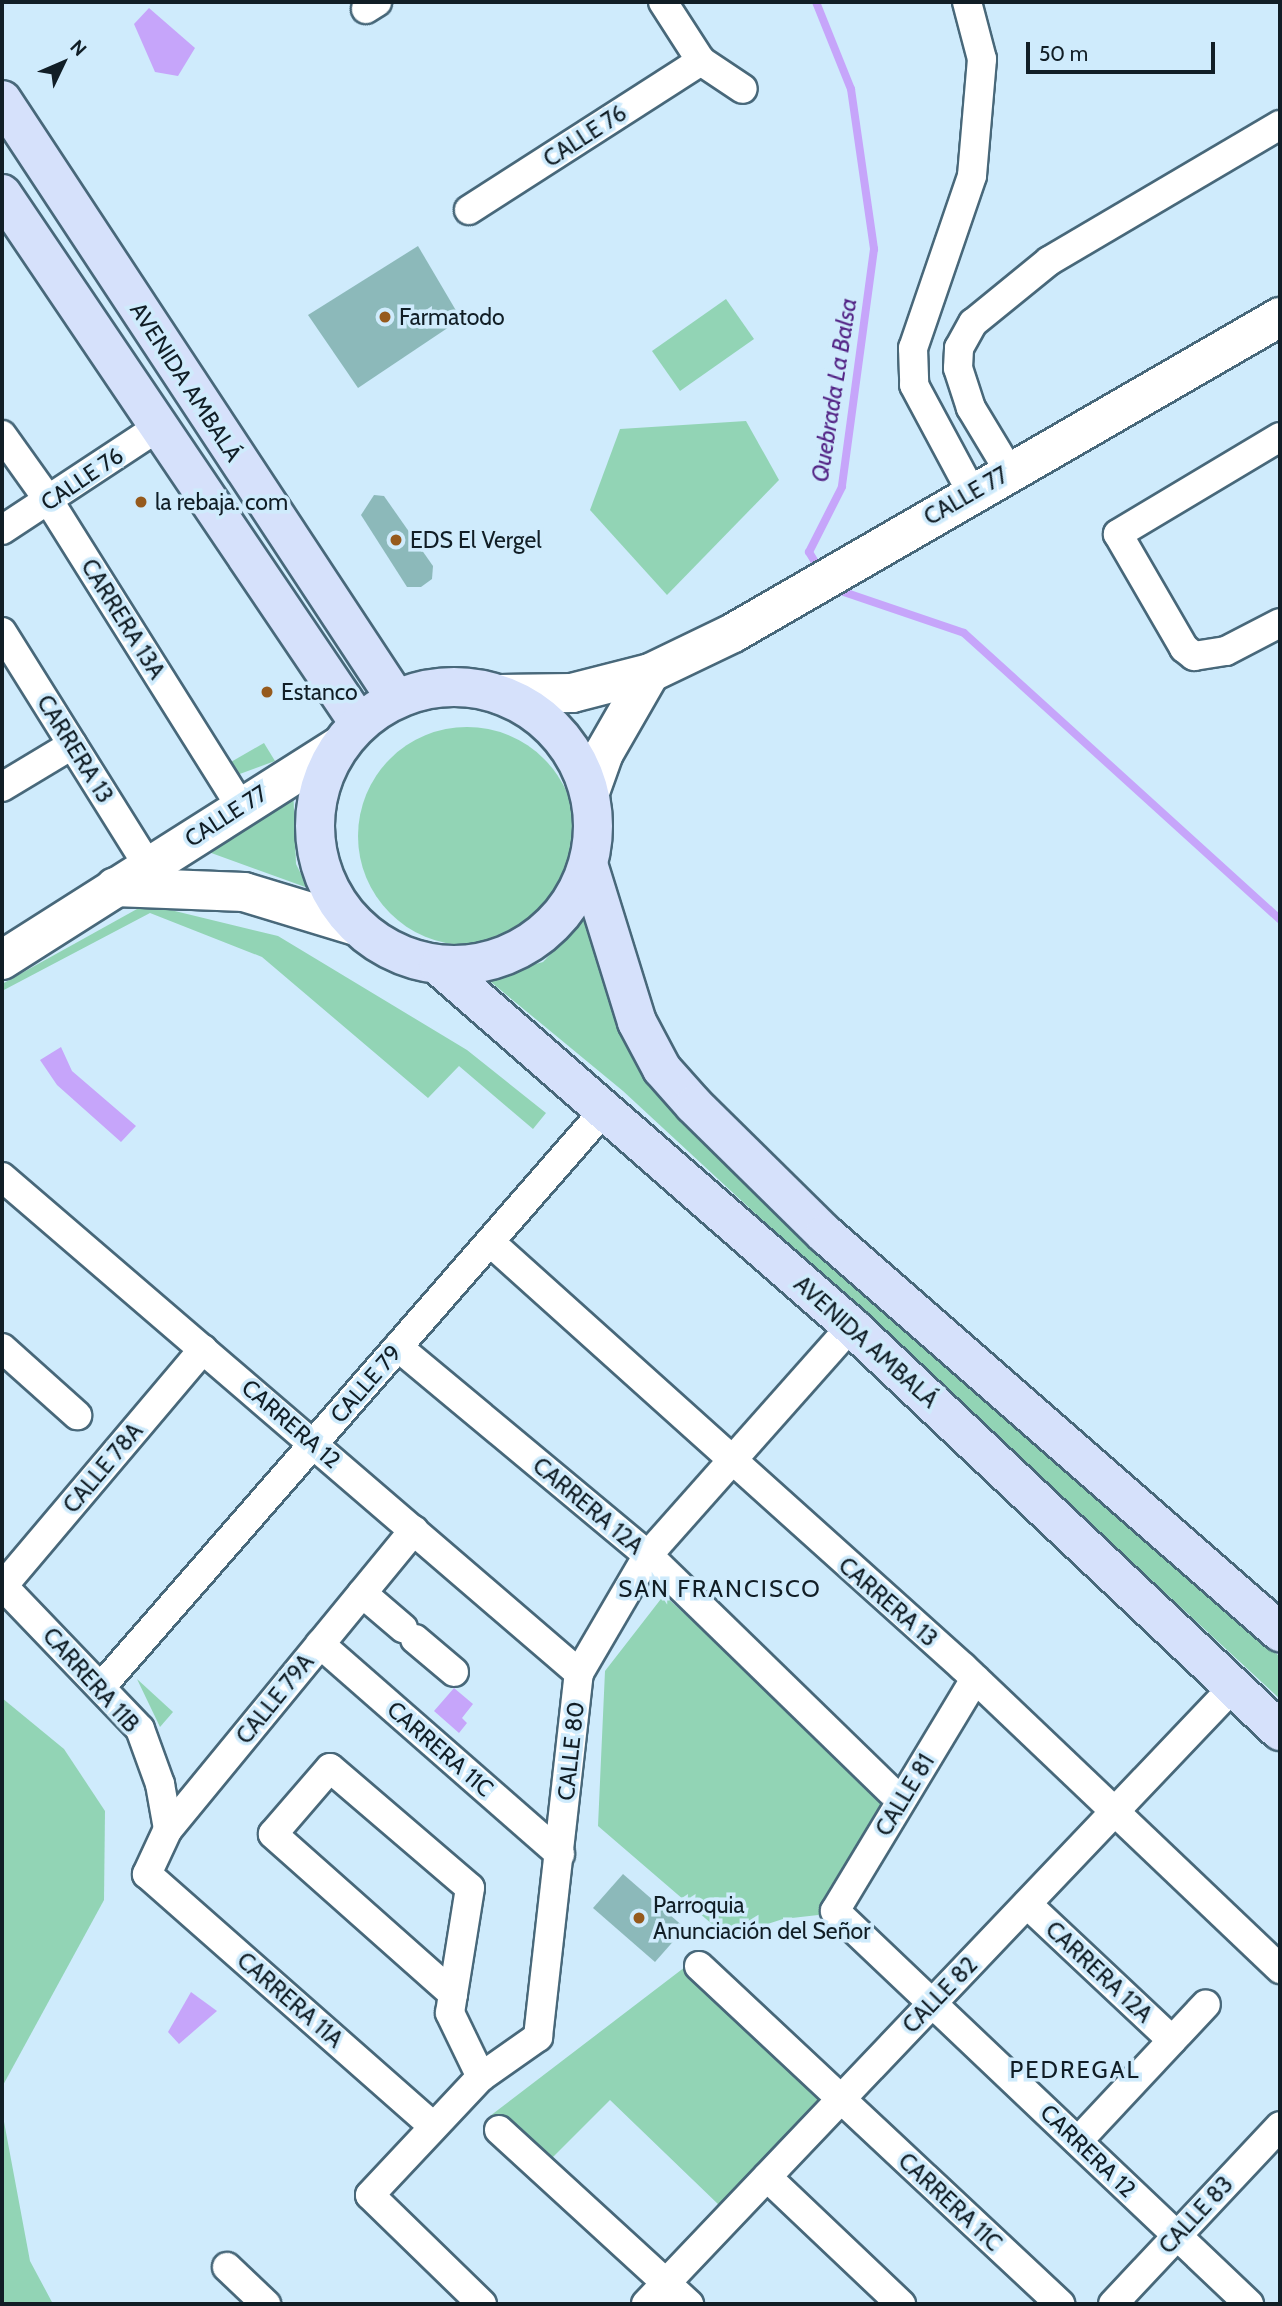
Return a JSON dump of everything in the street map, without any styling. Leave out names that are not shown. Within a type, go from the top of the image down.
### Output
[{"type":"main road","name":"AVENIDA AMBALÁ","points":[[2,100],[396,699]]},
{"type":"main road","name":"AVENIDA AMBALÁ","points":[[2,194],[160,426],[349,735]]},
{"type":"main road","points":[[429,688],[499,694],[540,715],[571,749],[590,792],[595,829],[589,867],[573,902],[547,932],[515,953],[478,965],[439,966],[394,953],[356,926],[333,895],[317,846],[314,820],[321,782],[349,735],[396,699],[429,688]]},
{"type":"main road","points":[[589,867],[637,1022],[662,1069],[694,1105],[825,1234],[1280,1632]]},
{"type":"main road","name":"AVENIDA AMBALÁ","points":[[439,966],[602,1113],[851,1326],[1235,1685],[1280,1731]]},
{"type":"street","points":[[663,2],[701,61],[743,89]]},
{"type":"street","points":[[967,2],[982,59],[972,176],[913,348],[914,386],[972,493]]},
{"type":"street","name":"CALLE 76","points":[[469,210],[701,61]]},
{"type":"street","points":[[1009,471],[971,408],[958,368],[959,348],[973,323],[1049,261],[1280,125]]},
{"type":"street","name":"CALLE 77","points":[[499,694],[572,693],[650,673],[825,579],[1280,317]]},
{"type":"street","name":"CALLE 76","points":[[2,530],[50,502],[160,426]]},
{"type":"street","name":"CARRERA 13A","points":[[2,435],[50,502],[240,806]]},
{"type":"street","points":[[1280,437],[1118,534],[1184,648],[1194,656],[1226,652],[1280,623]]},
{"type":"street","name":"CARRERA 13","points":[[6,649],[72,745],[148,866]]},
{"type":"street","points":[[590,792],[604,752],[650,673]]},
{"type":"street","name":"CALLE 77","points":[[2,960],[349,735]]},
{"type":"street","points":[[2,788],[72,745]]},
{"type":"street","points":[[115,887],[244,892],[356,926]]},
{"type":"street","name":"CALLE 79","points":[[102,1686],[602,1113]]},
{"type":"street","name":"CARRERA 12","points":[[2,1177],[579,1673]]},
{"type":"street","name":"CARRERA 13","points":[[490,1242],[730,1463],[975,1679],[1280,1969]]},
{"type":"street","name":"CALLE 80","points":[[482,2304],[370,2196],[432,2125],[481,2077],[538,2037],[561,1854],[579,1673],[648,1555],[851,1326]]},
{"type":"street","name":"CARRERA 12A","points":[[398,1347],[648,1555],[891,1791]]},
{"type":"street","points":[[2,1348],[77,1415]]},
{"type":"street","name":"CALLE 78A","points":[[2,1586],[203,1349]]},
{"type":"street","name":"CALLE 79A","points":[[147,1874],[168,1829],[414,1530]]},
{"type":"street","name":"CARRERA 11B","points":[[2,1586],[102,1686],[140,1729],[160,1784],[168,1829]]},
{"type":"street","points":[[362,1593],[454,1672]]},
{"type":"street","name":"CARRERA 11C","points":[[320,1644],[561,1854]]},
{"type":"street","name":"CALLE 81","points":[[835,1911],[975,1679]]},
{"type":"street","name":"CALLE 82","points":[[646,2304],[1235,1685]]},
{"type":"street","points":[[453,1994],[273,1834],[330,1768],[470,1888],[450,2014],[481,2077]]},
{"type":"street","name":"CARRERA 11A","points":[[147,1874],[432,2125]]},
{"type":"street","name":"CARRERA 12A","points":[[1027,1904],[1172,2040]]},
{"type":"street","name":"CARRERA 12","points":[[835,1911],[1249,2304]]},
{"type":"street","name":"CARRERA 11C","points":[[699,1966],[1060,2304]]},
{"type":"street","points":[[1078,2141],[1206,2004]]},
{"type":"street","name":"CALLE 83","points":[[1113,2304],[1280,2126]]},
{"type":"street","points":[[499,2130],[689,2304]]},
{"type":"street","points":[[767,2177],[901,2304]]},
{"type":"street","points":[[227,2267],[266,2304]]},
{"type":"green space","points":[[726,299],[754,339],[680,391],[652,351]]},
{"type":"green space","points":[[746,421],[779,480],[667,595],[590,510],[620,429]]},
{"type":"green space","points":[[478,727],[499,731],[519,740],[536,751],[552,767],[572,804],[576,836],[568,878],[558,897],[536,921],[499,941],[456,945],[435,941],[415,932],[398,921],[382,905],[362,868],[358,825],[362,804],[371,784],[382,767],[398,751],[435,731]]},
{"type":"green space","points":[[264,743],[275,761],[237,775],[224,766]]},
{"type":"green space","points":[[293,783],[296,864],[308,888],[203,850]]},
{"type":"green space","points":[[146,904],[278,936],[467,1050],[546,1113],[533,1129],[459,1066],[428,1098],[262,957],[150,913],[2,991],[2,984]]},
{"type":"green space","points":[[584,919],[646,1073],[1280,1657],[1280,1699],[623,1091],[486,978],[543,962]]},
{"type":"green space","points":[[664,1595],[898,1809],[827,1914],[783,1919],[727,1937],[598,1826],[605,1671]]},
{"type":"green space","points":[[137,1679],[173,1712],[160,1727]]},
{"type":"green space","points":[[2,1698],[64,1749],[105,1811],[104,1900],[2,2087]]},
{"type":"green space","points":[[685,1967],[828,2098],[720,2206],[610,2100],[546,2164],[490,2116]]},
{"type":"green space","points":[[2,2111],[30,2261],[53,2304],[2,2304]]},
{"type":"shaded area","points":[[149,8],[195,48],[178,76],[155,72],[134,24]]},
{"type":"shaded area","points":[[61,1047],[72,1071],[136,1126],[121,1142],[57,1085],[40,1060]]},
{"type":"shaded area","points":[[454,1688],[473,1704],[462,1718],[467,1723],[459,1733],[434,1711]]},
{"type":"shaded area","points":[[191,1992],[217,2011],[179,2044],[168,2032]]},
{"type":"building","name":"Farmatodo","points":[[418,246],[461,319],[358,388],[308,315]]},
{"type":"building","name":"EDS El Vergel","points":[[374,495],[384,496],[433,566],[432,579],[421,587],[407,587],[361,515]]},
{"type":"building","name":"Parroquia Anunciación del Señor","points":[[623,1874],[685,1928],[655,1962],[593,1908]]},
{"type":"waterway","name":"Quebrada La Balsa","points":[[816,2],[851,89],[874,249],[842,487],[809,552],[821,572]]},
{"type":"waterway","name":"Quebrada La Balsa","points":[[832,588],[964,633],[1280,920]]},
{"type":"place","name":"Farmatodo","points":[[385,317]]},
{"type":"place","name":"la rebaja. com","points":[[141,502]]},
{"type":"place","name":"EDS El Vergel","points":[[396,540]]},
{"type":"place","name":"Estanco","points":[[267,692]]},
{"type":"place","name":"Parroquia Anunciación del Señor","points":[[639,1918]]},
{"type":"district","name":"SAN FRANCISCO","points":[[720,1589]]},
{"type":"district","name":"PEDREGAL","points":[[1075,2070]]}]
